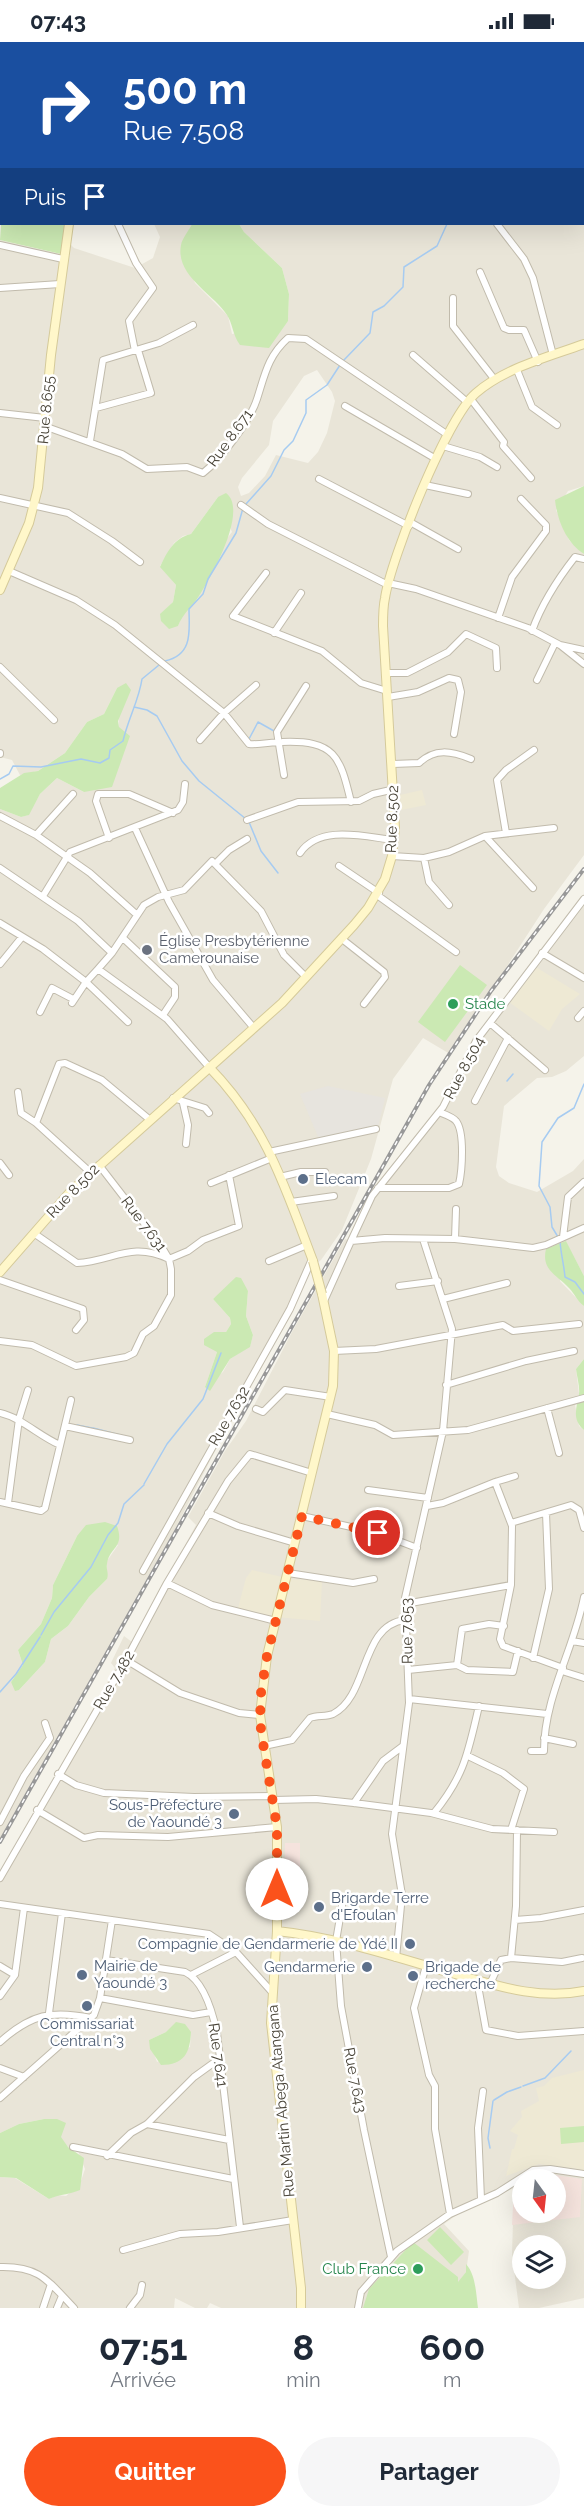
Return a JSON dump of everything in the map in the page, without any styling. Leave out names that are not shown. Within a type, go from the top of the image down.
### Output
[{"type":"main road","name":"Rue 8.655","points":[[0,590],[34,505],[69,225]]},
{"type":"main road","name":"Rue 8.502","points":[[0,1272],[90,1172],[254,1027],[306,977],[342,939],[378,894],[392,856],[394,840],[393,764],[382,626],[388,584],[409,524],[436,459],[469,400],[495,380],[584,344]]},
{"type":"main road","name":"Rue Martin Abega Atangana","points":[[209,1067],[249,1112],[291,1202],[323,1297],[334,1352],[331,1397],[276,1621],[262,1684],[260,1715],[277,1827],[277,1931],[271,1991],[271,2023],[301,2288],[301,2308]]},
{"type":"main road","points":[[277,1931],[336,1941],[490,1984],[550,1995],[584,1991]]},
{"type":"street","points":[[96,408],[151,393],[129,321],[153,288],[136,263],[118,225]]},
{"type":"street","points":[[498,225],[525,259],[533,279],[553,356]]},
{"type":"street","points":[[0,245],[63,259]]},
{"type":"street","points":[[480,272],[504,327],[512,331],[524,330],[538,362]]},
{"type":"street","points":[[0,288],[60,284]]},
{"type":"street","points":[[453,298],[453,326],[495,380]]},
{"type":"street","points":[[90,441],[103,360],[177,335],[193,325]]},
{"type":"street","name":"Rue 8.671","points":[[0,413],[45,422],[122,454],[147,469],[187,468],[202,473],[244,424],[257,400],[270,358],[288,338],[306,339],[448,435]]},
{"type":"street","points":[[413,355],[469,400],[497,433],[503,446],[531,478]]},
{"type":"street","points":[[517,370],[532,407],[557,425]]},
{"type":"street","points":[[345,406],[436,459]]},
{"type":"street","points":[[443,446],[480,457],[497,467]]},
{"type":"street","points":[[320,479],[458,549]]},
{"type":"street","points":[[425,485],[468,494]]},
{"type":"street","points":[[0,498],[68,513],[140,562]]},
{"type":"street","points":[[498,618],[512,577],[546,531],[546,525],[521,500]]},
{"type":"street","points":[[241,505],[268,524],[388,584],[416,589],[532,631],[557,644],[584,664]]},
{"type":"street","points":[[532,631],[543,601],[575,557],[584,559]]},
{"type":"street","points":[[9,571],[47,585],[93,609],[224,713],[249,744],[302,743],[334,753],[343,773],[351,802]]},
{"type":"street","points":[[266,573],[233,616],[322,651],[361,683],[388,694],[417,692],[449,678],[458,680],[461,692],[454,734]]},
{"type":"street","points":[[274,633],[301,593]]},
{"type":"street","points":[[386,673],[406,673],[413,670],[448,652],[466,633],[496,648],[498,668]]},
{"type":"street","points":[[557,644],[584,650]]},
{"type":"street","points":[[537,680],[557,644]]},
{"type":"street","points":[[0,666],[54,720]]},
{"type":"street","points":[[200,740],[224,713],[256,685]]},
{"type":"street","points":[[284,775],[278,732],[306,686]]},
{"type":"street","points":[[506,832],[497,780],[506,770],[534,750]]},
{"type":"street","points":[[393,764],[419,763],[428,755],[451,752],[471,759]]},
{"type":"street","points":[[44,896],[66,855],[75,849],[173,813],[183,802],[185,784]]},
{"type":"street","points":[[247,820],[298,802],[351,802],[394,789]]},
{"type":"street","points":[[36,835],[73,794]]},
{"type":"street","points":[[109,838],[96,801],[98,794],[129,794],[154,802],[173,813]]},
{"type":"street","points":[[1,816],[66,855],[136,914]]},
{"type":"street","points":[[135,828],[166,895],[218,987],[254,1027]]},
{"type":"street","points":[[392,856],[424,858],[448,852],[485,836],[554,828]]},
{"type":"street","points":[[300,853],[316,837],[353,836],[394,840]]},
{"type":"street","points":[[485,836],[533,888]]},
{"type":"street","points":[[215,864],[229,850],[247,839]]},
{"type":"street","points":[[424,858],[429,882],[449,905]]},
{"type":"street","points":[[40,1012],[52,988],[72,1001],[123,938],[136,914],[148,901],[184,890],[212,861],[261,911],[284,955],[306,977]]},
{"type":"street","points":[[339,866],[456,952]]},
{"type":"street","points":[[0,868],[78,921],[111,953]]},
{"type":"street","name":"Rue 8.504","points":[[323,1297],[378,1188],[439,1112],[476,1041],[584,899]]},
{"type":"street","points":[[0,923],[55,957],[86,982],[128,1022]]},
{"type":"street","points":[[0,964],[22,937]]},
{"type":"street","points":[[123,938],[175,987],[175,997],[163,1015]]},
{"type":"street","points":[[342,939],[384,972],[385,976],[364,1004]]},
{"type":"street","points":[[542,953],[584,978]]},
{"type":"street","points":[[98,969],[163,1015],[209,1067]]},
{"type":"street","points":[[578,1018],[584,1011]]},
{"type":"street","points":[[490,1023],[545,1070]]},
{"type":"street","points":[[475,1101],[508,1038]]},
{"type":"street","points":[[36,1124],[57,1066],[61,1063],[102,1080],[149,1119]]},
{"type":"street","points":[[18,1092],[21,1113],[90,1172]]},
{"type":"street","points":[[173,1098],[205,1108],[208,1113]]},
{"type":"street","points":[[183,1103],[188,1125],[186,1144]]},
{"type":"street","points":[[378,1188],[458,1186],[461,1154],[458,1124],[454,1119],[439,1112]]},
{"type":"street","points":[[211,1183],[270,1155],[376,1129]]},
{"type":"street","points":[[0,1163],[9,1174]]},
{"type":"street","name":"Rue 7.631","points":[[0,1341],[32,1346],[78,1366],[130,1356],[138,1349],[143,1334],[154,1326],[171,1295],[173,1282],[169,1259],[99,1165]]},
{"type":"street","points":[[280,1177],[301,1172],[326,1172]]},
{"type":"street","points":[[35,1234],[77,1263],[137,1250],[154,1252],[169,1259],[188,1251],[203,1240],[239,1226],[229,1175]]},
{"type":"street","points":[[563,1237],[568,1197],[584,1182]]},
{"type":"street","points":[[291,1202],[334,1196]]},
{"type":"street","points":[[455,1239],[456,1209]]},
{"type":"street","points":[[351,1242],[385,1238],[455,1239],[533,1248],[546,1245],[584,1228]]},
{"type":"street","name":"Rue 7.653","points":[[396,1958],[402,1894],[392,1834],[409,1699],[405,1604],[443,1431],[452,1334],[438,1281],[423,1239]]},
{"type":"street","points":[[270,1261],[307,1245]]},
{"type":"street","name":"Rue 7.632","points":[[143,1571],[290,1309],[312,1260]]},
{"type":"street","points":[[0,1280],[83,1309],[84,1320],[76,1330]]},
{"type":"street","points":[[399,1286],[438,1281]]},
{"type":"street","points":[[443,1299],[507,1283]]},
{"type":"street","points":[[334,1352],[376,1349],[503,1325],[513,1331],[579,1324]]},
{"type":"street","points":[[446,1385],[526,1361],[574,1351]]},
{"type":"street","name":"Rue 7.632","points":[[256,1409],[263,1412],[285,1389],[331,1397]]},
{"type":"street","points":[[8,1503],[19,1419],[28,1390]]},
{"type":"street","points":[[327,1414],[375,1425],[393,1435],[468,1430],[584,1398]]},
{"type":"street","points":[[0,1502],[43,1511],[71,1400]]},
{"type":"street","points":[[547,1408],[559,1453]]},
{"type":"street","points":[[0,1413],[19,1419],[30,1429],[60,1445]]},
{"type":"street","points":[[65,1426],[130,1440]]},
{"type":"street","name":"Rue 7.482","points":[[0,1878],[37,1810],[126,1660],[166,1583],[228,1481],[252,1453],[312,1473]]},
{"type":"street","points":[[427,1506],[443,1503],[515,1476]]},
{"type":"street","points":[[495,1482],[511,1523],[511,1585],[501,1642],[506,1648],[584,1678]]},
{"type":"street","points":[[368,1490],[428,1498]]},
{"type":"street","points":[[511,1523],[575,1505],[579,1510],[584,1528]]},
{"type":"street","points":[[208,1513],[238,1526],[295,1543]]},
{"type":"street","points":[[533,1658],[549,1589],[546,1513]]},
{"type":"street","points":[[302,1516],[378,1533],[417,1548]]},
{"type":"street","points":[[288,1573],[352,1583],[374,1579]]},
{"type":"street","points":[[166,1583],[212,1605],[276,1621]]},
{"type":"street","points":[[405,1604],[511,1585]]},
{"type":"street","points":[[531,1751],[544,1751],[547,1714],[563,1670],[584,1597]]},
{"type":"street","points":[[264,1746],[292,1740],[310,1718],[333,1714],[340,1708],[354,1690],[365,1661],[386,1629],[395,1621],[405,1620]]},
{"type":"street","points":[[457,1665],[462,1629],[489,1624],[504,1626]]},
{"type":"street","points":[[572,1641],[584,1643]]},
{"type":"street","points":[[408,1670],[457,1665],[467,1670],[513,1672],[518,1652]]},
{"type":"street","points":[[126,1660],[180,1693],[239,1713],[260,1715]]},
{"type":"street","points":[[409,1699],[547,1714]]},
{"type":"street","points":[[434,1813],[456,1782],[468,1756],[479,1706]]},
{"type":"street","points":[[0,1822],[24,1776],[50,1738],[45,1723]]},
{"type":"street","points":[[544,1738],[573,1744]]},
{"type":"street","points":[[354,1803],[383,1761],[403,1746]]},
{"type":"street","points":[[468,1756],[503,1773],[524,1789],[514,1830],[515,1920],[511,1958]]},
{"type":"street","points":[[58,1774],[76,1785],[104,1793],[316,1799],[434,1813],[481,1827],[554,1832]]},
{"type":"street","points":[[37,1810],[84,1838],[98,1835],[197,1835],[277,1827]]},
{"type":"street","name":"Rue 7.643","points":[[343,1900],[336,1941],[345,2031],[391,2257]]},
{"type":"street","points":[[0,1904],[209,1934],[236,1952],[271,1991]]},
{"type":"street","points":[[0,1996],[15,1975],[24,1908]]},
{"type":"street","points":[[515,1920],[584,1910]]},
{"type":"street","points":[[49,2013],[62,1913]]},
{"type":"street","points":[[0,2098],[92,2018],[100,1998],[112,1920]]},
{"type":"street","points":[[106,1960],[191,1975],[236,1952]]},
{"type":"street","points":[[490,1984],[501,1960],[511,1958],[562,1962],[582,1958]]},
{"type":"street","points":[[0,1966],[15,1975]]},
{"type":"street","points":[[426,1966],[414,2008],[429,2075],[435,2086],[435,2129],[450,2214]]},
{"type":"street","name":"Rue 7.641","points":[[191,1975],[212,2012],[240,2227]]},
{"type":"street","points":[[477,1980],[486,2030],[518,2036],[584,2031]]},
{"type":"street","points":[[100,1998],[193,2015],[212,2012]]},
{"type":"street","points":[[0,2042],[26,2023],[49,2013],[92,2018]]},
{"type":"street","points":[[107,2156],[131,2133],[147,2124],[194,2077],[219,2059]]},
{"type":"street","points":[[0,2068],[24,2077]]},
{"type":"street","points":[[481,2199],[478,2128],[483,2091]]},
{"type":"street","points":[[147,2124],[229,2140]]},
{"type":"street","points":[[73,2147],[107,2156],[233,2179]]},
{"type":"street","points":[[358,2308],[361,2292],[391,2257],[450,2214],[497,2193],[533,2170],[550,2169],[584,2174]]},
{"type":"street","points":[[123,2250],[167,2236],[218,2232],[293,2220]]},
{"type":"street","points":[[0,2266],[32,2269],[51,2284],[74,2308]]},
{"type":"street","points":[[44,2308],[51,2284]]},
{"type":"street","points":[[130,2308],[140,2295],[142,2285]]},
{"type":"street","points":[[57,2308],[63,2296]]},
{"type":"shaded area","points":[[154,225],[192,225],[181,246],[195,283],[228,316],[232,334],[288,321],[289,294],[282,268],[240,225],[584,225],[584,486],[568,491],[556,510],[569,540],[584,554],[584,855],[544,909],[450,1054],[423,1038],[393,1079],[371,1159],[342,1230],[321,1260],[308,1270],[153,1572],[0,1842],[0,809],[21,817],[28,815],[40,794],[57,778],[84,792],[119,727],[117,688],[104,714],[87,722],[65,753],[38,771],[20,775],[12,760],[0,757],[0,240],[60,254],[68,226],[69,243],[74,248],[135,268],[153,258],[160,237]],"holes":[[[317,370],[332,392],[335,401],[327,433],[318,452],[308,463],[276,455],[265,476],[249,493],[241,496],[238,487],[242,478],[269,445],[273,421],[304,376]],[[218,497],[232,532],[224,542],[198,598],[183,613],[178,626],[160,615],[173,602],[176,585],[160,566],[174,543],[183,536],[191,534]],[[231,1285],[248,1291],[246,1316],[253,1335],[250,1346],[230,1359],[223,1372],[205,1387],[217,1352],[214,1332],[226,1332],[231,1324],[230,1318],[213,1299]],[[77,1536],[118,1545],[107,1561],[107,1579],[89,1597],[68,1626],[51,1639],[45,1662],[19,1690],[11,1682],[23,1665],[18,1650],[41,1624],[52,1598],[53,1585]]]},
{"type":"shaded area","points":[[422,790],[426,805],[401,810],[400,795]]},
{"type":"shaded area","points":[[584,899],[584,1056],[566,1071],[552,1077],[537,1078],[504,1106],[496,1167],[499,1176],[509,1183],[537,1192],[573,1171],[584,1159],[584,1276],[566,1242],[560,1281],[584,1306],[584,1359],[576,1369],[579,1394],[575,1405],[579,1426],[584,1430],[584,2298],[539,2308],[519,2308],[517,2289],[566,2289],[566,2235],[513,2235],[513,2223],[566,2223],[566,2169],[512,2169],[512,2189],[464,2210],[444,2224],[469,2251],[466,2272],[458,2283],[462,2308],[221,2308],[210,2303],[207,2308],[195,2308],[175,2298],[174,2308],[0,2308],[0,2177],[15,2178],[49,2199],[57,2195],[66,2196],[80,2184],[85,2169],[78,2151],[68,2147],[44,2119],[19,2124],[0,2133],[0,1878],[88,1723],[86,1722],[115,1668],[111,1663],[124,1636],[132,1642],[196,1525],[188,1517],[225,1451],[246,1421],[292,1332],[345,1239],[351,1241],[367,1206],[443,1107],[470,1054]],"holes":[[[166,2032],[191,2032],[190,2047],[157,2062],[149,2040]]]},
{"type":"shaded area","points":[[534,966],[580,994],[562,1009],[549,1031],[509,1002]]},
{"type":"shaded area","points":[[328,1086],[385,1098],[378,1126],[319,1139],[300,1094]]},
{"type":"shaded area","points":[[252,1570],[291,1579],[322,1581],[320,1621],[274,1617],[238,1608],[246,1578]]},
{"type":"shaded area","points":[[285,1843],[300,1843],[300,1881],[273,1881],[272,1885],[255,1886],[256,1866],[285,1865]]},
{"type":"shaded area","points":[[584,2070],[584,2173],[580,2172],[580,2169],[539,2164],[525,2169],[512,2169],[512,2174],[506,2176],[512,2149],[514,2149],[518,2135],[510,2131],[522,2117],[521,2111],[539,2101],[536,2088],[544,2086],[552,2078]]},
{"type":"shaded area","points":[[566,2177],[582,2179],[580,2217],[566,2219]]},
{"type":"green space","points":[[1,225],[68,225],[61,254],[0,240]]},
{"type":"green space","points":[[191,225],[240,225],[282,268],[289,294],[288,321],[269,348],[240,345],[227,315],[189,275],[184,266],[181,245]]},
{"type":"green space","points":[[584,486],[584,554],[567,537],[555,500]]},
{"type":"green space","points":[[226,493],[232,502],[233,514],[226,544],[199,596],[182,617],[178,626],[169,629],[161,621],[160,614],[173,602],[176,585],[160,567],[172,546],[191,534],[218,497]]},
{"type":"green space","points":[[126,683],[131,690],[118,721],[119,727],[130,736],[112,787],[84,792],[57,778],[40,794],[29,815],[21,817],[0,809],[0,788],[24,773],[38,771],[65,753],[87,722],[104,714],[117,688]]},
{"type":"green space","name":"Stade","points":[[460,965],[487,985],[445,1042],[418,1022]]},
{"type":"green space","points":[[566,1241],[584,1276],[584,1306],[551,1272],[546,1262],[546,1249]]},
{"type":"green space","points":[[236,1277],[241,1278],[248,1291],[246,1316],[253,1335],[250,1347],[230,1359],[210,1391],[205,1387],[217,1352],[204,1345],[204,1339],[214,1332],[226,1332],[231,1324],[230,1318],[213,1299]]},
{"type":"green space","points":[[584,1359],[584,1430],[576,1417],[579,1391],[576,1369]]},
{"type":"green space","points":[[105,1522],[117,1526],[119,1533],[118,1543],[108,1558],[107,1579],[89,1597],[68,1626],[51,1639],[45,1662],[19,1690],[15,1691],[11,1682],[23,1665],[18,1650],[41,1624],[52,1598],[53,1585],[77,1536],[86,1525]]},
{"type":"green space","points":[[176,2022],[185,2024],[191,2032],[187,2052],[175,2063],[161,2065],[150,2049],[149,2040],[166,2032]]},
{"type":"green space","points":[[57,2119],[66,2123],[61,2137],[68,2147],[84,2158],[80,2190],[49,2199],[16,2178],[0,2177],[0,2133],[19,2124]]},
{"type":"green space","points":[[584,2126],[584,2142],[561,2144],[560,2128]]},
{"type":"green space","points":[[440,2227],[464,2252],[451,2265],[427,2240]]},
{"type":"green space","name":"Club France","points":[[413,2242],[458,2277],[458,2282],[466,2272],[466,2264],[474,2279],[478,2308],[363,2308],[369,2289]]},
{"type":"waterway","points":[[343,361],[370,333],[373,312],[384,306],[403,287],[404,267],[437,246],[447,225]]},
{"type":"waterway","points":[[246,504],[271,476],[284,450],[293,441],[306,413],[306,400],[327,385],[340,365]]},
{"type":"waterway","points":[[165,661],[174,658],[185,647],[189,633],[189,609],[203,594],[208,579],[236,533],[243,508]]},
{"type":"waterway","points":[[0,779],[9,774],[13,766],[41,767],[81,759],[100,763],[109,758],[110,750],[123,741],[142,679],[159,665]]},
{"type":"waterway","points":[[134,707],[147,710],[157,716],[182,761],[199,781],[246,819]]},
{"type":"waterway","points":[[249,739],[258,722],[274,731]]},
{"type":"waterway","points":[[249,822],[261,851],[278,873]]},
{"type":"waterway","points":[[507,1081],[513,1074]]},
{"type":"waterway","points":[[558,1237],[552,1227],[550,1207],[539,1186],[542,1142],[558,1118],[574,1108],[584,1084]]},
{"type":"waterway","points":[[560,1241],[565,1277],[575,1282],[584,1294]]},
{"type":"waterway","points":[[144,1484],[167,1444],[203,1399],[221,1353]]},
{"type":"waterway","points":[[77,1425],[92,1428]]},
{"type":"waterway","points":[[93,1428],[124,1436]]},
{"type":"waterway","points":[[41,1635],[54,1612],[91,1567],[108,1535],[118,1523],[124,1504],[144,1485]]},
{"type":"waterway","points":[[0,1692],[16,1674],[40,1637]]},
{"type":"waterway","points":[[523,2086],[545,2078],[571,2051]]},
{"type":"waterway","points":[[494,2100],[521,2087]]},
{"type":"waterway","points":[[490,2148],[488,2138],[493,2101]]},
{"type":"railway","points":[[0,1842],[429,1085],[491,991],[584,869]]},
{"type":"place","name":"Église Presbytérienne Camerounaise","points":[[147,950]]},
{"type":"place","name":"Stade","points":[[453,1004]]},
{"type":"place","name":"Elecam","points":[[303,1179]]},
{"type":"place","name":"Sous-Préfecture de Yaoundé 3","points":[[234,1814]]},
{"type":"place","name":"Brigarde Terre d'Efoulan","points":[[319,1907]]},
{"type":"place","name":"Compagnie de Gendarmerie de Ydé II","points":[[410,1944]]},
{"type":"place","name":"Gendarmerie","points":[[367,1967]]},
{"type":"place","name":"Mairie de Yaoundé 3","points":[[82,1975]]},
{"type":"place","name":"Brigade de recherche","points":[[413,1976]]},
{"type":"place","name":"Commissariat Central n°3","points":[[87,2006]]},
{"type":"place","name":"Club France","points":[[418,2269]]},
{"type":"route","points":[[277,1889],[277,1827],[261,1731],[260,1699],[267,1656],[302,1516],[378,1533]]}]
